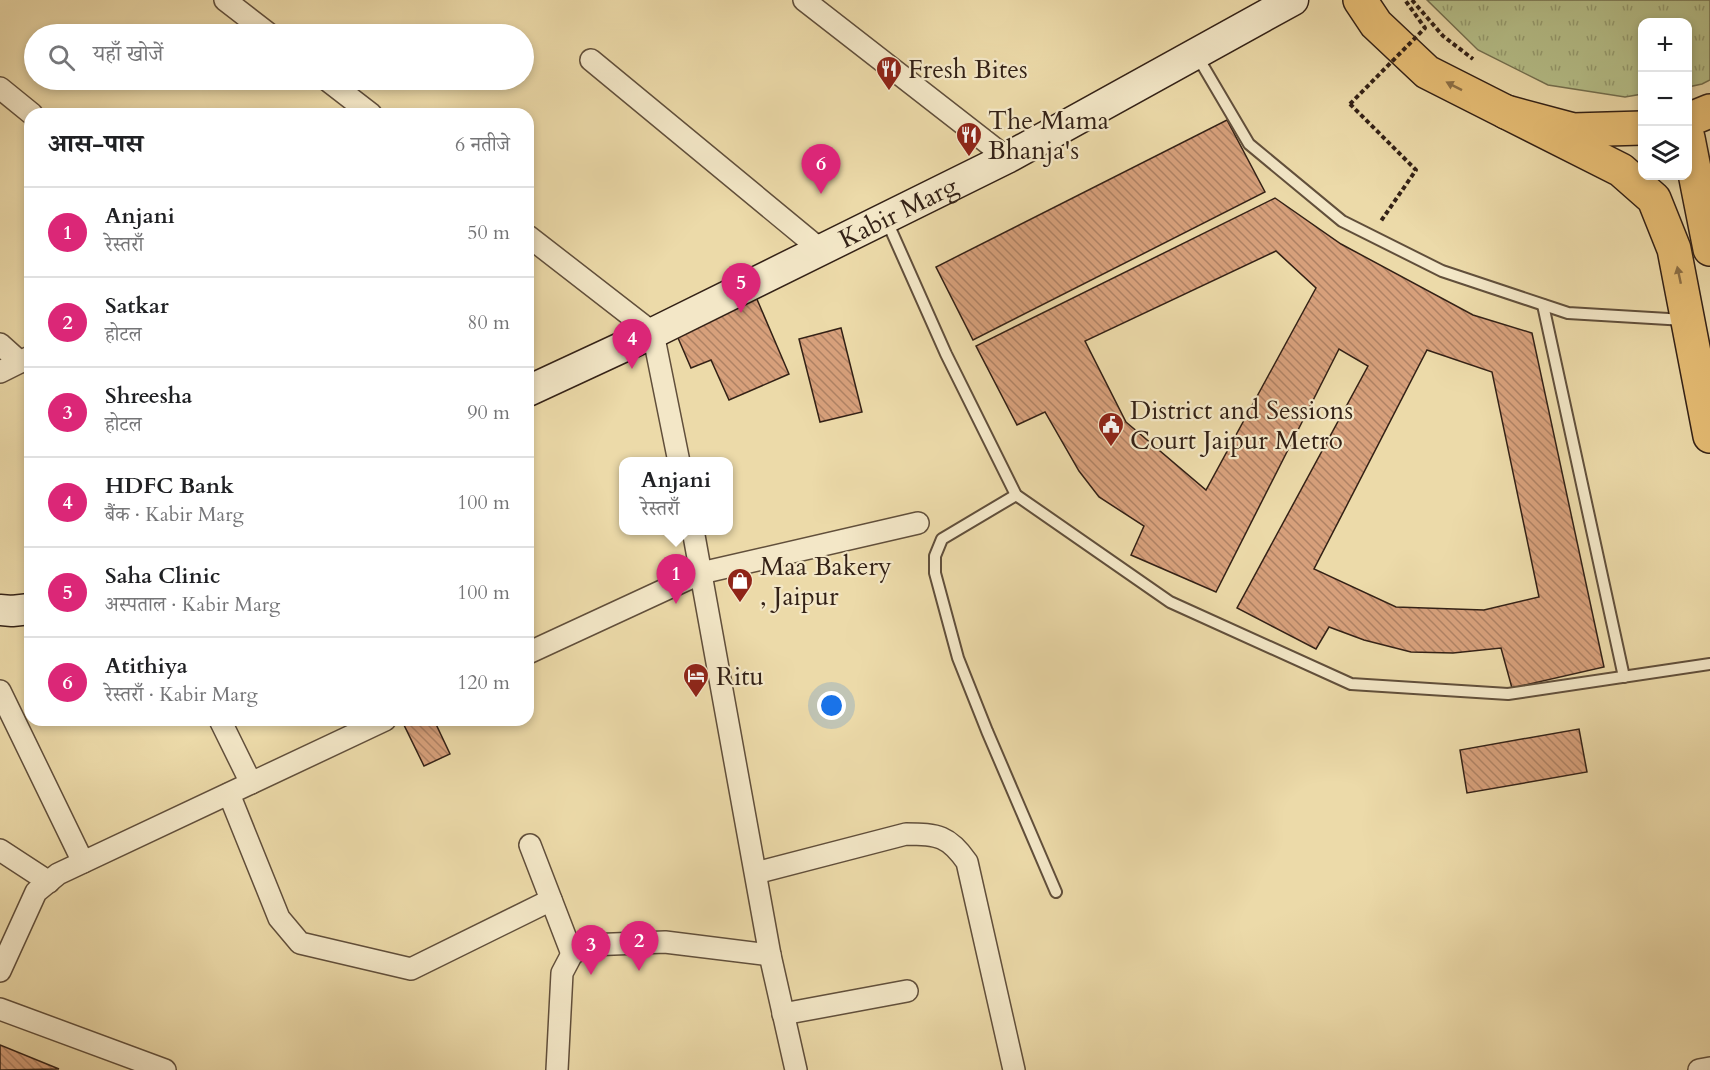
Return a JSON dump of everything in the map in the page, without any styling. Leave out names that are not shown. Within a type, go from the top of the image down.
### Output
[{"type":"main road","points":[[1360,0],[1376,24],[1427,72],[1621,170],[1654,199],[1674,249],[1710,436]]},
{"type":"main road","points":[[1692,118],[1710,111]]},
{"type":"main road","points":[[1506,112],[1573,130],[1638,128]]},
{"type":"main road","points":[[1692,158],[1710,249]]},
{"type":"street","points":[[225,0],[256,24]]},
{"type":"street","points":[[804,0],[1007,158]]},
{"type":"street","name":"Kabir Marg","points":[[534,388],[653,333],[1007,158],[1293,0]]},
{"type":"street","points":[[591,60],[821,250]]},
{"type":"street","points":[[0,88],[25,108]]},
{"type":"street","points":[[340,90],[363,108]]},
{"type":"street","points":[[534,241],[653,333],[678,457]]},
{"type":"street","points":[[0,344],[24,359]]},
{"type":"street","points":[[0,372],[24,360]]},
{"type":"street","points":[[534,650],[701,573],[918,523]]},
{"type":"street","points":[[694,535],[770,955],[796,1070]]},
{"type":"street","points":[[0,610],[12,612],[24,610]]},
{"type":"street","points":[[0,691],[83,862]]},
{"type":"street","points":[[223,726],[251,783]]},
{"type":"street","points":[[0,971],[36,892],[58,874],[372,726]]},
{"type":"street","points":[[229,794],[279,918],[300,943],[411,969],[551,900]]},
{"type":"street","points":[[756,873],[906,834],[930,834],[955,845],[967,862],[1014,1070]]},
{"type":"street","points":[[530,845],[572,954]]},
{"type":"street","points":[[0,850],[49,882]]},
{"type":"street","points":[[557,1070],[562,973],[572,954],[588,945],[665,942],[770,955]]},
{"type":"street","points":[[783,1014],[907,992]]},
{"type":"street","points":[[0,1009],[165,1070]]},
{"type":"lane","points":[[1196,54],[1249,144],[1341,222],[1442,271],[1568,313],[1688,320]]},
{"type":"lane","points":[[886,218],[946,354],[1016,495],[1170,602],[1350,684],[1508,694],[1710,664]]},
{"type":"lane","points":[[1543,305],[1624,677]]},
{"type":"lane","points":[[1016,495],[942,539],[935,556],[935,573],[958,658],[1056,892]]},
{"type":"path","points":[[1371,236],[1416,170],[1350,104],[1425,28],[1405,0]]},
{"type":"path","points":[[1412,0],[1443,36],[1478,63]]},
{"type":"green space","points":[[1427,0],[1710,0],[1710,80],[1702,84],[1692,86],[1692,18],[1638,18],[1638,95],[1625,97],[1548,85],[1478,50]]},
{"type":"building","points":[[1227,120],[1265,192],[973,340],[936,267]]},
{"type":"building","name":"District and Sessions Court Jaipur Metro","points":[[1275,198],[1341,244],[1473,315],[1532,333],[1604,667],[1512,688],[1501,648],[1453,653],[1411,652],[1364,640],[1329,627],[1316,649],[1237,608],[1368,366],[1339,349],[1216,592],[1131,555],[1144,526],[1099,497],[1079,471],[1045,412],[1017,425],[976,346]],"holes":[[[1276,251],[1316,288],[1206,490],[1126,422],[1085,341]],[[1427,350],[1492,372],[1539,597],[1484,610],[1396,607],[1314,569]]]},
{"type":"building","points":[[756,297],[789,374],[729,400],[711,360],[691,368],[675,331]]},
{"type":"building","points":[[841,328],[862,412],[820,422],[799,339]]},
{"type":"building","points":[[404,726],[437,726],[450,754],[424,766]]},
{"type":"building","points":[[1579,729],[1587,772],[1467,793],[1460,750]]},
{"type":"building","points":[[0,1045],[59,1069],[0,1070]]},
{"type":"place","name":"Fresh Bites","points":[[889,92]]},
{"type":"place","name":"The Mama Bhanja's","points":[[969,158]]},
{"type":"place","name":"Atithiya","points":[[821,194]]},
{"type":"place","name":"Saha Clinic","points":[[741,313]]},
{"type":"place","name":"HDFC Bank","points":[[632,369]]},
{"type":"place","name":"District and Sessions Court Jaipur Metro","points":[[1111,448]]},
{"type":"place","name":"Anjani","points":[[676,604]]},
{"type":"place","name":"Maa Bakery , Jaipur","points":[[740,604]]},
{"type":"place","name":"Ritu","points":[[696,699]]},
{"type":"place","name":"Satkar","points":[[639,971]]},
{"type":"place","name":"Shreesha","points":[[591,975]]}]
